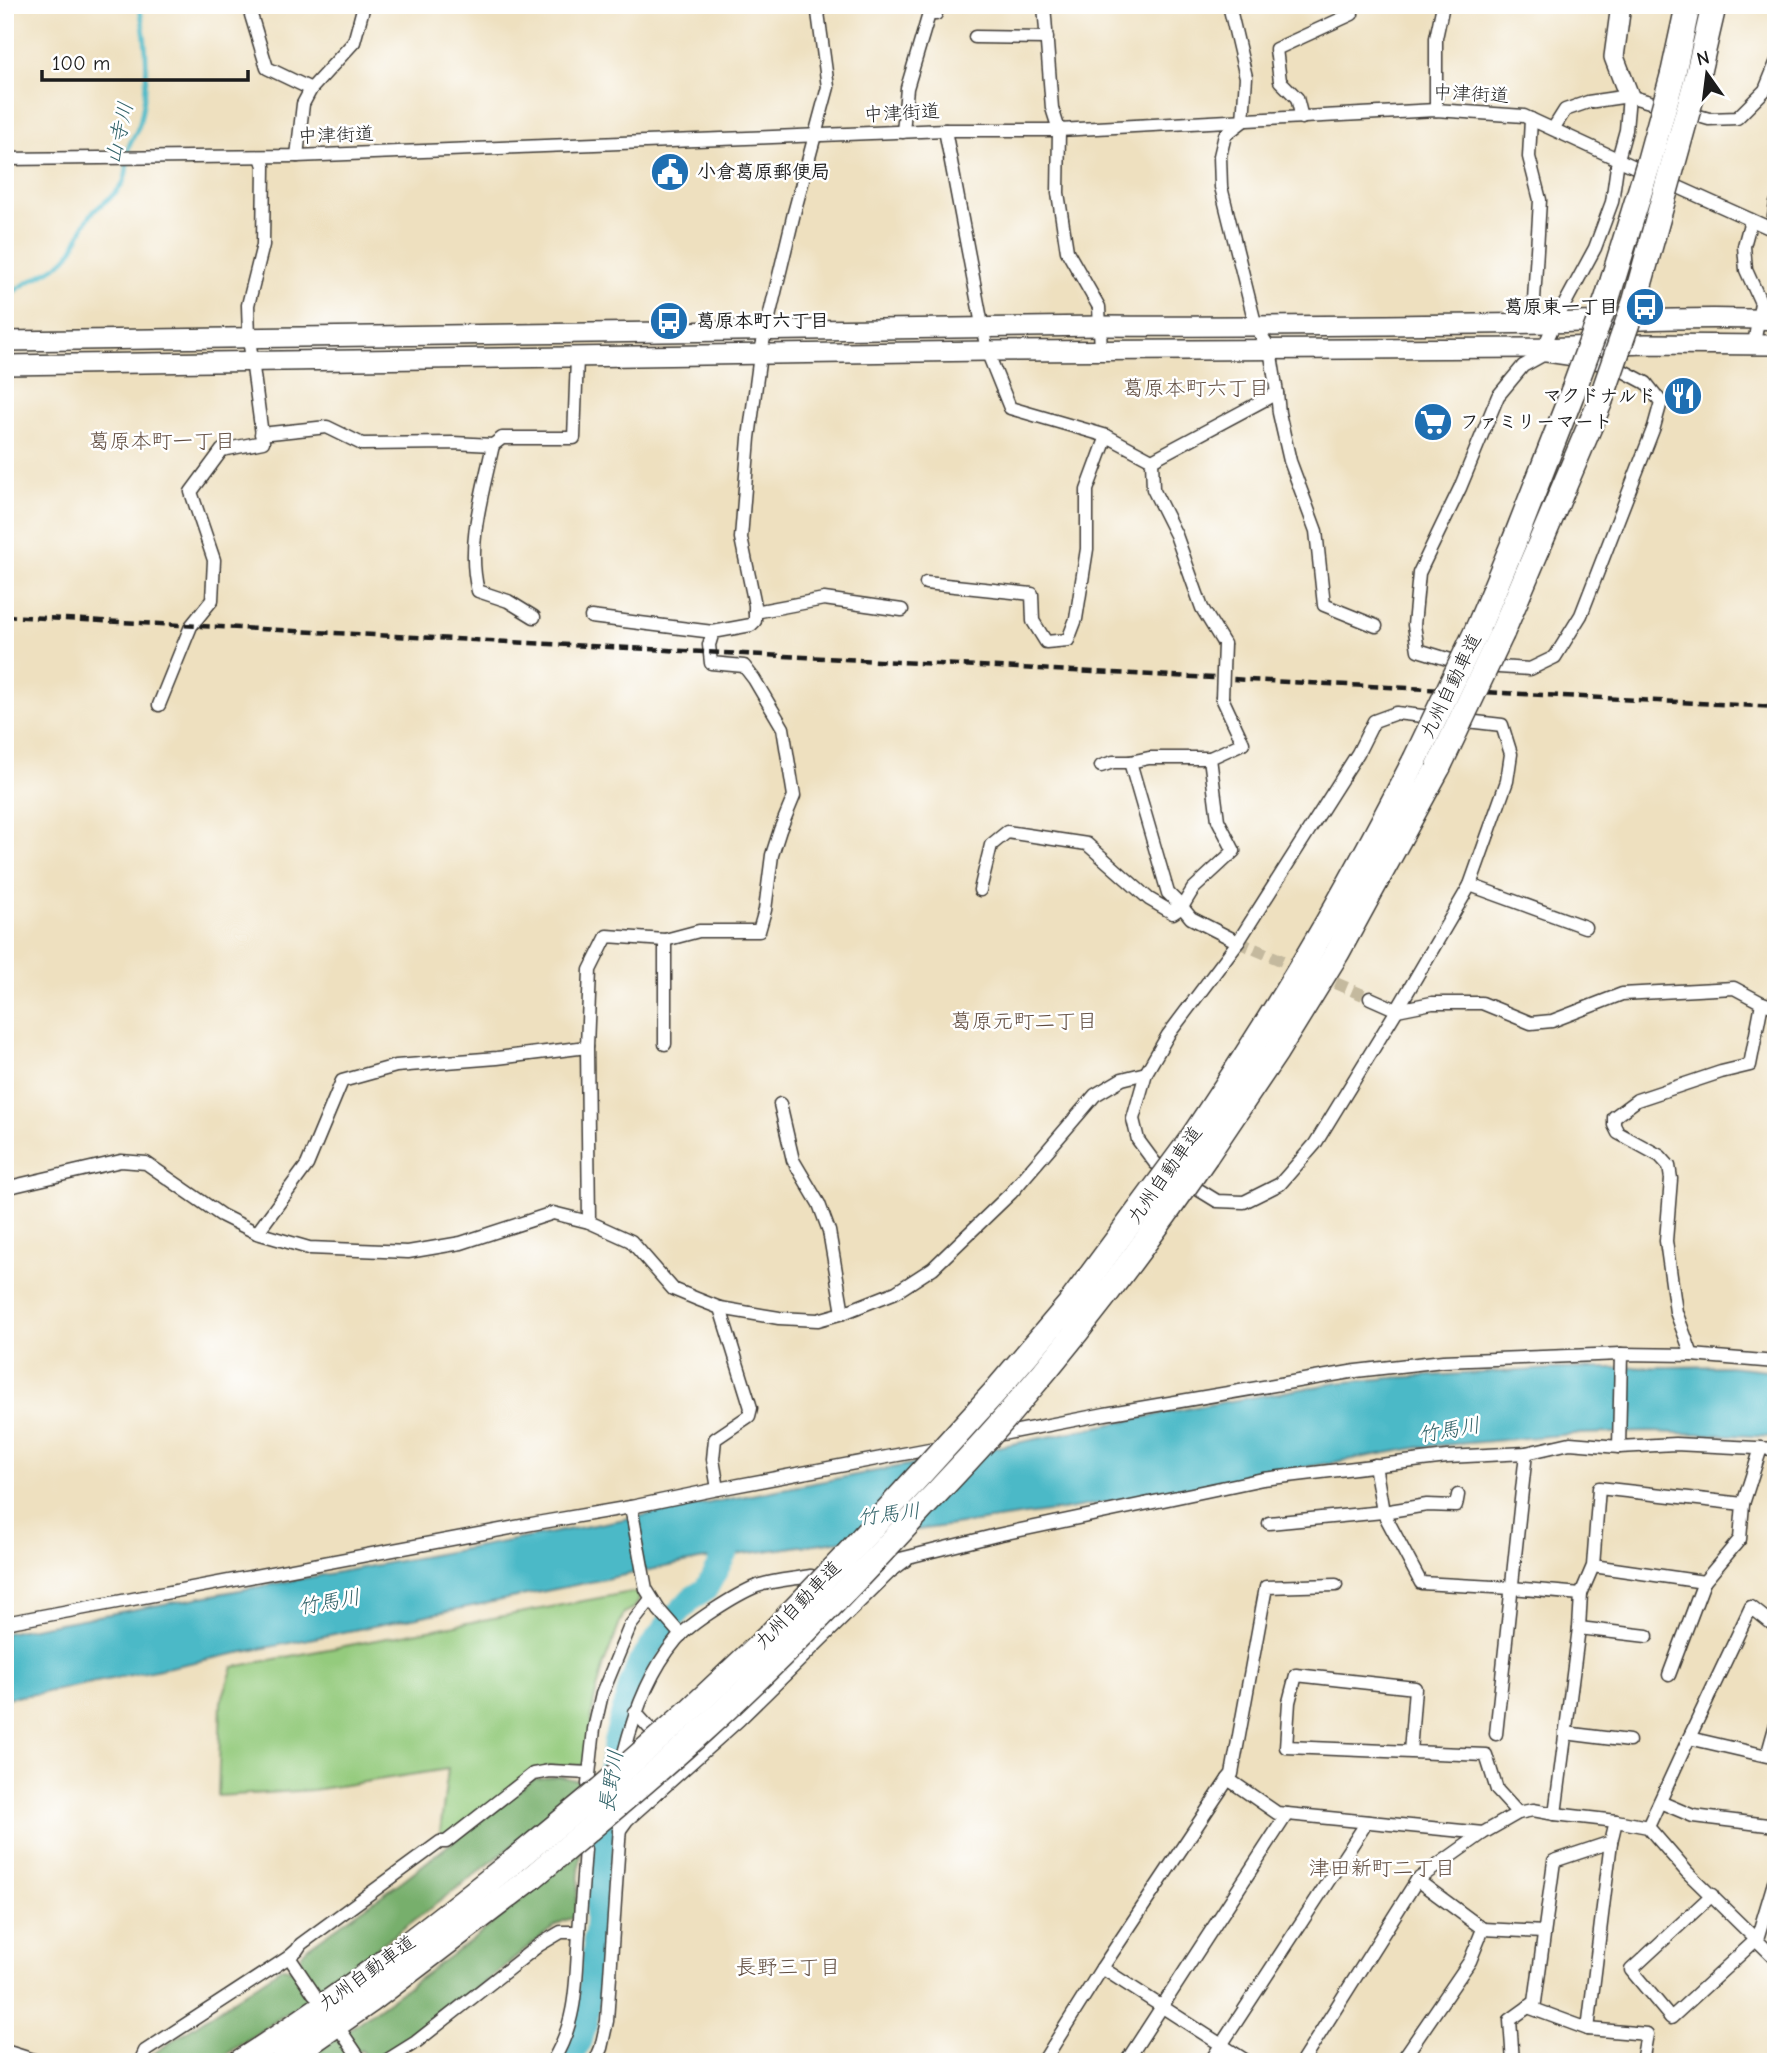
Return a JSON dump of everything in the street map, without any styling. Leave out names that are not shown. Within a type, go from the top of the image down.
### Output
[{"type":"highway","name":"九州自動車道","points":[[282,2062],[370,2001],[522,1869],[601,1789],[768,1637],[845,1557],[994,1393],[1197,1150],[1254,1043],[1317,942],[1373,841],[1427,763],[1600,402],[1634,301],[1685,76],[1688,5]]},
{"type":"highway","name":"九州自動車道","points":[[1490,631],[1514,542],[1611,285],[1648,165],[1714,5]]},
{"type":"highway","name":"九州自動車道","points":[[240,2062],[355,1983],[435,1923],[522,1869]]},
{"type":"street","points":[[248,5],[267,68],[311,89]]},
{"type":"street","points":[[297,156],[303,104],[311,89],[354,42],[364,5]]},
{"type":"street","points":[[591,617],[713,632],[751,625],[755,621],[741,538],[749,438],[760,355],[828,87],[817,5]]},
{"type":"street","points":[[903,132],[907,88],[929,14],[936,14],[937,5]]},
{"type":"street","points":[[1044,5],[1052,108],[1059,130],[1058,192],[1067,251],[1099,307],[1101,351]]},
{"type":"street","points":[[1229,5],[1246,77],[1243,121],[1225,135],[1220,156],[1220,187],[1256,327],[1270,349],[1279,414],[1290,461],[1317,531],[1324,605],[1376,626]]},
{"type":"street","points":[[1436,110],[1436,38],[1443,5]]},
{"type":"street","points":[[1542,352],[1612,365],[1646,383],[1661,402],[1654,427],[1580,615],[1555,657],[1530,669],[1467,665],[1418,650],[1414,625],[1419,573],[1460,488],[1498,396],[1523,366],[1542,352],[1595,248],[1612,202],[1618,159],[1626,130],[1629,96],[1614,57],[1621,5]]},
{"type":"street","points":[[1303,118],[1297,98],[1280,81],[1276,49],[1352,14]]},
{"type":"street","points":[[975,37],[1046,38]]},
{"type":"street","points":[[1553,129],[1565,110],[1588,102],[1629,96],[1709,118],[1737,118],[1765,90],[1772,87],[1776,63]]},
{"type":"street","name":"中津街道","points":[[5,159],[261,157],[945,130],[1059,130],[1436,110],[1524,116],[1774,231]]},
{"type":"street","points":[[1531,119],[1529,158],[1540,200],[1534,300]]},
{"type":"street","points":[[945,130],[987,351],[1010,408],[1107,436],[1152,460]]},
{"type":"street","points":[[159,705],[191,626],[212,600],[214,560],[191,492],[222,450],[263,442],[249,338],[248,305],[263,245],[264,166],[261,157]]},
{"type":"street","points":[[1774,231],[1776,203]]},
{"type":"street","points":[[1751,220],[1744,246],[1746,270],[1768,319]]},
{"type":"street","points":[[5,341],[1101,326],[1555,323],[1653,318],[1768,319]]},
{"type":"street","points":[[1754,344],[1768,319]]},
{"type":"street","points":[[5,365],[987,351],[1270,349],[1542,352],[1646,344],[1776,345]]},
{"type":"street","points":[[534,617],[508,601],[478,591],[474,572],[476,526],[492,446],[502,438],[574,438],[578,358]]},
{"type":"street","points":[[1152,460],[1277,393]]},
{"type":"street","points":[[261,433],[327,428],[362,444],[453,443],[492,446]]},
{"type":"street","points":[[926,583],[1032,594],[1033,621],[1046,642],[1068,640],[1076,619],[1087,549],[1087,489],[1107,436]]},
{"type":"street","points":[[1101,766],[1149,758],[1210,758],[1243,743],[1222,698],[1224,644],[1202,608],[1176,535],[1153,489],[1152,460]]},
{"type":"street","points":[[755,612],[824,599],[902,610]]},
{"type":"street","points":[[589,1222],[587,1047],[590,970],[607,936],[665,940],[699,931],[759,931],[765,910],[772,855],[794,796],[783,728],[744,666],[711,663],[709,645],[713,632]]},
{"type":"street","points":[[1396,713],[1502,725],[1511,754],[1507,781],[1470,886],[1315,1144],[1280,1184],[1244,1202],[1217,1200],[1155,1163],[1138,1140],[1133,1119],[1146,1073],[1168,1035],[1238,942],[1358,753],[1374,721],[1396,713]]},
{"type":"street","points":[[980,890],[991,845],[1007,832],[1087,844],[1149,899],[1173,913],[1182,907],[1193,889],[1234,851],[1218,820],[1210,758]]},
{"type":"street","points":[[1130,762],[1168,893],[1191,918],[1238,942]]},
{"type":"street","points":[[1470,886],[1585,928]]},
{"type":"street","points":[[665,940],[666,1044]]},
{"type":"street","points":[[1370,998],[1397,1010],[1432,1003],[1482,1003],[1531,1023],[1552,1021],[1622,994],[1734,988],[1762,1003],[1776,1007]]},
{"type":"street","points":[[1692,1355],[1676,1312],[1666,1241],[1671,1180],[1669,1166],[1660,1156],[1618,1133],[1614,1117],[1637,1100],[1750,1065],[1762,1003]]},
{"type":"street","points":[[257,1233],[307,1165],[342,1081],[396,1066],[587,1047]]},
{"type":"street","points":[[5,1188],[121,1161],[146,1163],[221,1215],[257,1233],[309,1248],[408,1252],[461,1243],[553,1213],[589,1222],[631,1241],[673,1289],[719,1308],[779,1318],[818,1320],[896,1292],[933,1268],[1011,1194],[1095,1095],[1122,1079],[1146,1073]]},
{"type":"street","points":[[780,1104],[793,1160],[819,1204],[829,1231],[843,1313]]},
{"type":"street","points":[[718,1489],[713,1459],[715,1439],[749,1416],[751,1408],[719,1308]]},
{"type":"street","points":[[1619,1447],[1621,1354]]},
{"type":"street","points":[[5,1623],[510,1528],[631,1510],[718,1489],[1105,1414],[1356,1371],[1443,1361],[1621,1354],[1692,1355],[1776,1362]]},
{"type":"street","points":[[892,1561],[998,1535],[1263,1479],[1447,1457],[1526,1453],[1570,1443],[1619,1447],[1675,1444],[1776,1449]]},
{"type":"street","points":[[1670,1675],[1704,1582],[1740,1539],[1743,1504],[1761,1448]]},
{"type":"street","points":[[1496,1734],[1526,1453]]},
{"type":"street","points":[[1375,1465],[1383,1512],[1421,1583],[1581,1594]]},
{"type":"street","points":[[1555,1814],[1581,1594],[1593,1566],[1599,1489],[1743,1504]]},
{"type":"street","points":[[1269,1523],[1427,1505],[1455,1506],[1458,1495]]},
{"type":"street","points":[[631,1510],[650,1599],[679,1632]]},
{"type":"street","points":[[595,2062],[601,2049],[607,2021],[620,1825],[739,1720],[890,1572],[908,1558]]},
{"type":"street","points":[[1593,1566],[1704,1582]]},
{"type":"street","points":[[624,1753],[635,1712],[679,1632],[735,1597],[760,1586],[811,1576]]},
{"type":"street","points":[[1042,2062],[1232,1774],[1266,1587],[1336,1586]]},
{"type":"street","points":[[140,2062],[145,2051],[289,1956],[301,1944],[440,1842],[446,1842],[533,1774],[550,1771],[588,1778],[594,1729],[602,1694],[630,1626],[650,1599]]},
{"type":"street","points":[[1648,1828],[1751,1607],[1776,1627]]},
{"type":"street","points":[[1579,1628],[1647,1636]]},
{"type":"street","points":[[1410,1752],[1415,1688],[1296,1675],[1289,1702],[1286,1747],[1410,1752],[1486,1755],[1497,1790],[1518,1813]]},
{"type":"street","points":[[635,1712],[686,1768]]},
{"type":"street","points":[[1689,1738],[1767,1756],[1776,1724]]},
{"type":"street","points":[[1565,1733],[1629,1741]]},
{"type":"street","points":[[1228,1779],[1277,1813],[1483,1833]]},
{"type":"street","points":[[1660,1802],[1693,1816],[1776,1826]]},
{"type":"street","points":[[1301,2062],[1417,1880],[1483,1833],[1518,1813],[1533,1810],[1648,1828],[1687,1872],[1776,1959]]},
{"type":"street","points":[[1126,2062],[1287,1814]]},
{"type":"street","points":[[1588,2029],[1615,1821]]},
{"type":"street","points":[[1210,2062],[1367,1822]]},
{"type":"street","points":[[1513,2062],[1510,2020],[1535,2003],[1553,1861],[1611,1842]]},
{"type":"street","points":[[552,2062],[570,2025],[575,1995],[584,1849]]},
{"type":"street","points":[[1712,1895],[1631,1970],[1671,2018],[1757,1939],[1776,1876]]},
{"type":"street","points":[[1417,1880],[1483,1929],[1544,1932]]},
{"type":"street","points":[[1401,2062],[1469,1961],[1483,1929]]},
{"type":"street","points":[[384,2062],[416,2042],[539,1945],[561,1932],[579,1932]]},
{"type":"street","points":[[289,1956],[314,1994]]},
{"type":"street","points":[[1102,1968],[1248,2062]]},
{"type":"street","points":[[1528,2007],[1588,2029],[1647,2034],[1642,2062]]},
{"type":"street","points":[[343,2034],[362,2062]]},
{"type":"street","points":[[5,2051],[40,2062]]},
{"type":"green space","points":[[631,1592],[638,1594],[639,1601],[633,1609],[624,1613],[604,1664],[594,1701],[586,1765],[547,1767],[443,1838],[440,1832],[448,1769],[313,1790],[218,1796],[221,1702],[233,1667]]},
{"type":"green space","points":[[559,1776],[584,1782],[583,1788],[502,1854],[302,2003],[215,2062],[141,2062],[281,1968],[290,1970],[301,1966],[301,1955],[307,1948],[402,1881],[534,1779]]},
{"type":"green space","points":[[581,1851],[575,1918],[553,1927],[496,1974],[379,2060],[371,2060],[361,2050],[352,2058],[355,2062],[304,2062],[475,1938]]},
{"type":"water","name":"竹馬川","points":[[1728,1366],[1776,1371],[1776,1437],[1652,1432],[1573,1434],[1421,1447],[1062,1510],[699,1560],[42,1693],[5,1698],[5,1633],[541,1535],[1196,1407],[1337,1383],[1552,1369]]},
{"type":"waterway","name":"山寺川","points":[[5,301],[19,288],[66,258],[89,217],[123,183],[129,146],[139,125],[145,93],[146,48],[139,5]]},
{"type":"waterway","name":"長野川","points":[[566,2062],[580,2043],[586,2022],[596,1938],[608,1783],[615,1741],[631,1684],[640,1662],[666,1626],[692,1598],[706,1589],[737,1532]]},
{"type":"tunnel","points":[[1238,942],[1302,969]]},
{"type":"tunnel","points":[[1319,976],[1370,998]]},
{"type":"railway","points":[[5,616],[1776,707]]},
{"type":"place","name":"小倉葛原郵便局","points":[[670,172]]},
{"type":"place","name":"葛原東一丁目","points":[[1645,307]]},
{"type":"place","name":"葛原本町六丁目","points":[[669,321]]},
{"type":"place","name":"マクドナルド","points":[[1683,396]]},
{"type":"place","name":"ファミリーマート","points":[[1433,422]]},
{"type":"district","name":"葛原本町六丁目","points":[[1196,388]]},
{"type":"district","name":"葛原本町一丁目","points":[[162,441]]},
{"type":"district","name":"葛原元町二丁目","points":[[1024,1021]]},
{"type":"district","name":"津田新町二丁目","points":[[1382,1868]]},
{"type":"district","name":"長野三丁目","points":[[788,1967]]}]
